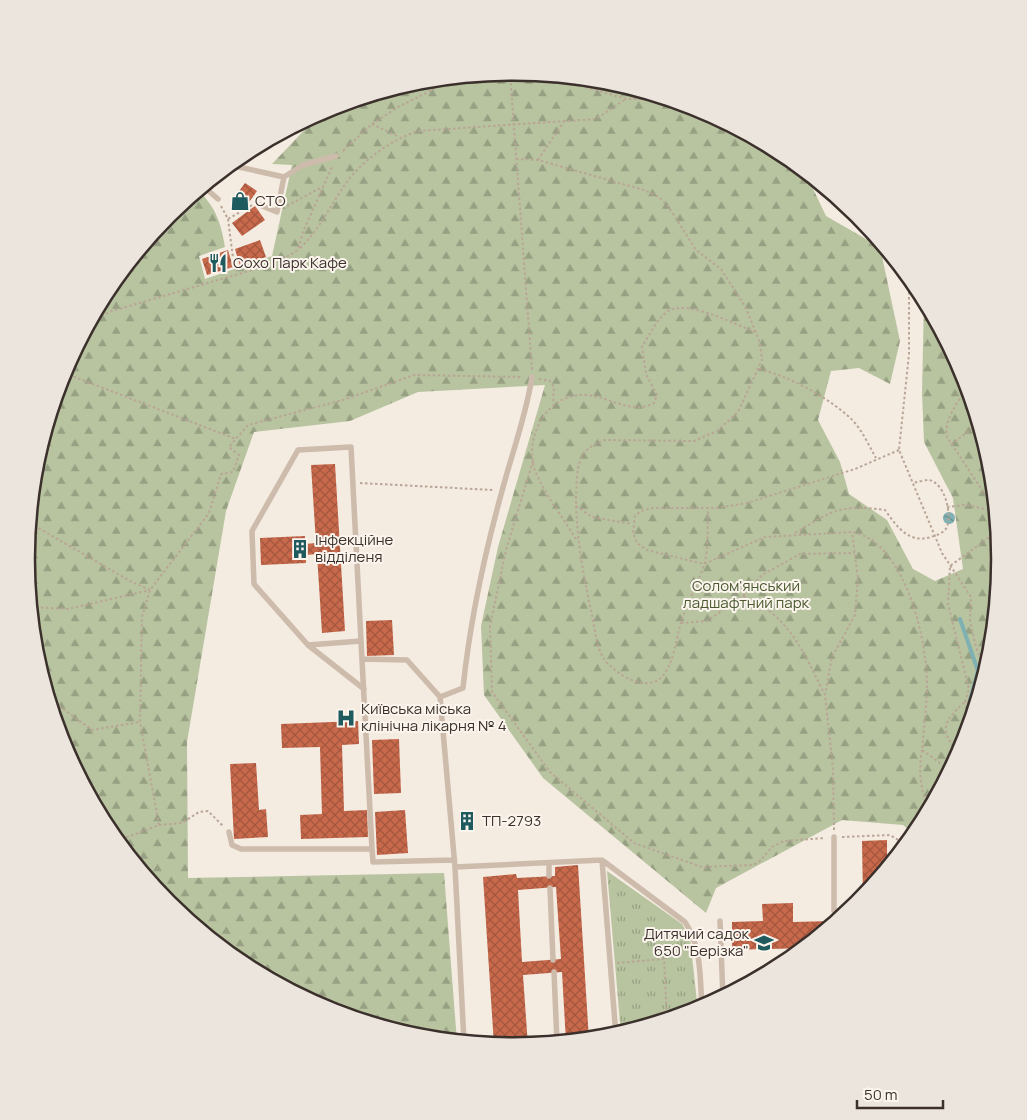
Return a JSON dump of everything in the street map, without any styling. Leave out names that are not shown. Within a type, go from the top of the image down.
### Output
[{"type":"lane","points":[[240,167],[284,177],[303,165],[336,156]]},
{"type":"lane","points":[[260,205],[277,212],[284,177]]},
{"type":"lane","points":[[209,191],[218,199]]},
{"type":"lane","points":[[440,697],[463,688],[468,636],[476,591],[502,490],[530,395],[532,377]]},
{"type":"lane","points":[[364,689],[308,645],[254,584],[252,531],[298,450],[351,447],[364,689],[372,849],[373,862],[454,860]]},
{"type":"lane","points":[[308,645],[361,641]]},
{"type":"lane","points":[[362,659],[407,660],[440,697],[454,860],[464,1035]]},
{"type":"lane","points":[[229,832],[232,845],[241,849],[372,849]]},
{"type":"lane","points":[[834,837],[836,914]]},
{"type":"lane","points":[[454,867],[602,860],[685,922],[694,936],[701,1000]]},
{"type":"lane","points":[[602,860],[615,1027]]},
{"type":"lane","points":[[549,863],[549,876]]},
{"type":"lane","points":[[550,888],[553,960]]},
{"type":"lane","points":[[720,921],[723,990]]},
{"type":"lane","points":[[554,972],[557,1036]]},
{"type":"path","points":[[511,81],[532,377]]},
{"type":"path","points":[[593,89],[626,99],[643,100]]},
{"type":"path","points":[[298,250],[312,236],[350,179],[379,151],[400,137],[418,131],[596,119],[626,99]]},
{"type":"path","points":[[538,160],[564,120]]},
{"type":"path","points":[[372,124],[400,137]]},
{"type":"path","points":[[516,159],[538,160],[644,190],[659,198],[668,206],[696,250],[721,269],[746,308],[762,351],[759,370],[738,412],[729,423],[711,434],[694,441],[612,440],[592,445],[584,451],[579,462],[576,506],[577,540],[583,579],[600,650],[604,658],[614,669],[632,680],[644,683],[654,681],[664,675],[670,664],[681,623],[704,564],[708,509]]},
{"type":"path","points":[[277,212],[322,187]]},
{"type":"path","points":[[218,199],[228,219],[232,258],[238,274]]},
{"type":"path","points":[[228,219],[254,203],[260,205]]},
{"type":"path","points":[[909,291],[909,354],[899,450],[942,553],[971,597],[970,620],[981,661]]},
{"type":"path","points":[[755,332],[691,308],[679,307],[668,311],[642,347],[642,359],[646,374],[657,395],[654,403],[645,408],[631,407],[586,395],[569,397],[553,404],[542,415],[536,429],[533,461],[506,550],[490,626],[492,692],[550,772],[634,843],[702,867],[752,865],[760,861],[772,847],[784,841],[890,835],[900,841]]},
{"type":"path","points":[[759,370],[780,375],[849,417],[862,434],[876,458]]},
{"type":"path","points":[[72,375],[236,439]]},
{"type":"path","points":[[159,825],[140,722],[142,617],[150,590],[209,512],[221,474],[233,472],[239,455],[229,447],[248,425],[343,400],[414,375],[532,377],[550,381],[554,387],[553,404]]},
{"type":"path","points":[[963,396],[945,430],[951,445],[988,499]]},
{"type":"path","points":[[951,445],[973,427]]},
{"type":"path","points":[[899,450],[876,458],[856,469],[747,503],[708,509],[651,508],[641,511],[635,516],[632,524],[638,543],[647,550],[704,564],[765,537],[852,532],[864,534],[872,539],[894,563],[901,576],[920,632],[927,681],[920,785],[926,802]]},
{"type":"path","points":[[533,461],[537,474],[577,540]]},
{"type":"path","points":[[793,534],[833,511],[853,507],[885,510],[900,530],[911,538],[921,540],[935,536],[946,529],[947,507],[944,494],[935,483],[928,480],[914,484]]},
{"type":"path","points":[[353,483],[502,490]]},
{"type":"path","points":[[947,507],[965,504],[989,509]]},
{"type":"path","points":[[576,506],[592,517],[632,524]]},
{"type":"path","points":[[36,527],[130,582],[150,590]]},
{"type":"path","points":[[834,837],[833,769],[826,695],[832,657],[855,615],[858,579],[852,532]]},
{"type":"path","points":[[950,566],[991,536]]},
{"type":"path","points":[[681,623],[707,621],[743,596],[762,575],[800,554],[855,553]]},
{"type":"path","points":[[950,566],[948,604],[969,689],[965,702],[952,713],[945,725],[946,737],[954,747]]},
{"type":"path","points":[[38,607],[68,609],[150,590]]},
{"type":"path","points":[[743,596],[762,604],[793,633],[826,695]]},
{"type":"path","points":[[965,702],[971,702]]},
{"type":"path","points":[[57,705],[92,730],[140,722]]},
{"type":"path","points":[[922,750],[945,767]]},
{"type":"path","points":[[125,838],[159,825],[182,823],[199,812],[208,811],[229,832]]},
{"type":"path","points":[[610,963],[664,959],[667,1013]]},
{"type":"green space","name":"Солом'янський ладшафтний парк","points":[[514,81],[576,86],[607,91],[667,107],[725,131],[753,146],[805,180],[811,185],[826,216],[869,241],[882,256],[900,341],[890,384],[859,368],[831,371],[818,420],[840,462],[849,494],[887,520],[913,569],[935,581],[963,569],[953,498],[924,442],[922,393],[924,314],[943,348],[967,406],[983,467],[991,529],[991,591],[988,622],[976,684],[967,714],[943,772],[908,830],[903,825],[842,820],[716,888],[706,913],[543,778],[484,695],[481,626],[498,547],[545,385],[418,392],[350,421],[254,432],[226,511],[187,742],[188,878],[444,873],[456,1035],[390,1022],[330,1002],[302,989],[274,974],[222,940],[175,898],[134,851],[99,799],[84,772],[60,714],[51,684],[39,622],[35,560],[39,498],[51,436],[60,406],[84,348],[116,294],[154,245],[203,196],[217,216],[225,247],[199,256],[205,279],[272,256],[292,165],[272,164],[305,130],[330,118],[390,98],[420,91],[482,83]]},
{"type":"green space","points":[[607,871],[682,924],[690,938],[697,1002],[667,1013],[620,1026]]},
{"type":"water","points":[[951,512],[954,513],[954,523],[947,524],[944,523],[943,516],[944,513]]},
{"type":"building","points":[[245,183],[257,191],[244,209],[232,201]]},
{"type":"building","points":[[255,206],[265,220],[242,236],[232,223]]},
{"type":"building","name":"Сохо Парк Кафе","points":[[260,240],[266,257],[240,266],[235,249]]},
{"type":"building","name":"Сохо Парк Кафе","points":[[228,250],[233,267],[207,275],[202,259]]},
{"type":"building","name":"Інфекційне відділеня","points":[[335,464],[345,631],[322,633],[317,554],[306,555],[306,563],[261,565],[260,538],[305,536],[305,544],[316,543],[311,465]]},
{"type":"building","points":[[392,620],[394,655],[367,656],[366,621]]},
{"type":"building","points":[[358,721],[359,744],[342,745],[344,811],[367,810],[368,837],[301,839],[300,815],[322,814],[320,747],[282,748],[281,724]]},
{"type":"building","points":[[399,739],[401,793],[374,794],[372,740]]},
{"type":"building","points":[[256,763],[259,810],[266,809],[268,837],[234,839],[230,764]]},
{"type":"building","points":[[405,810],[408,853],[377,855],[375,812]]},
{"type":"building","name":"ТП-2793","points":[[474,811],[475,829],[460,830],[459,812]]},
{"type":"building","points":[[887,840],[887,858],[863,886],[862,841]]},
{"type":"building","points":[[578,865],[588,1032],[566,1035],[562,972],[523,975],[527,1038],[493,1037],[483,877],[516,874],[517,878],[555,876],[555,867]],"holes":[[[556,887],[561,959],[522,962],[518,890]]]},
{"type":"building","points":[[793,903],[793,922],[828,921],[793,948],[732,950],[732,922],[763,921],[762,904]]},
{"type":"waterway","points":[[960,619],[978,671],[971,702]]},
{"type":"place","name":"СТО","points":[[240,201]]},
{"type":"place","name":"Сохо Парк Кафе","points":[[218,263]]},
{"type":"place","name":"Інфекційне відділеня","points":[[300,549]]},
{"type":"place","name":"Київська міська клінічна лікарня № 4","points":[[346,718]]},
{"type":"place","name":"ТП-2793","points":[[467,821]]},
{"type":"place","name":"Дитячий садок 650 \"Берізка\"","points":[[764,943]]}]
